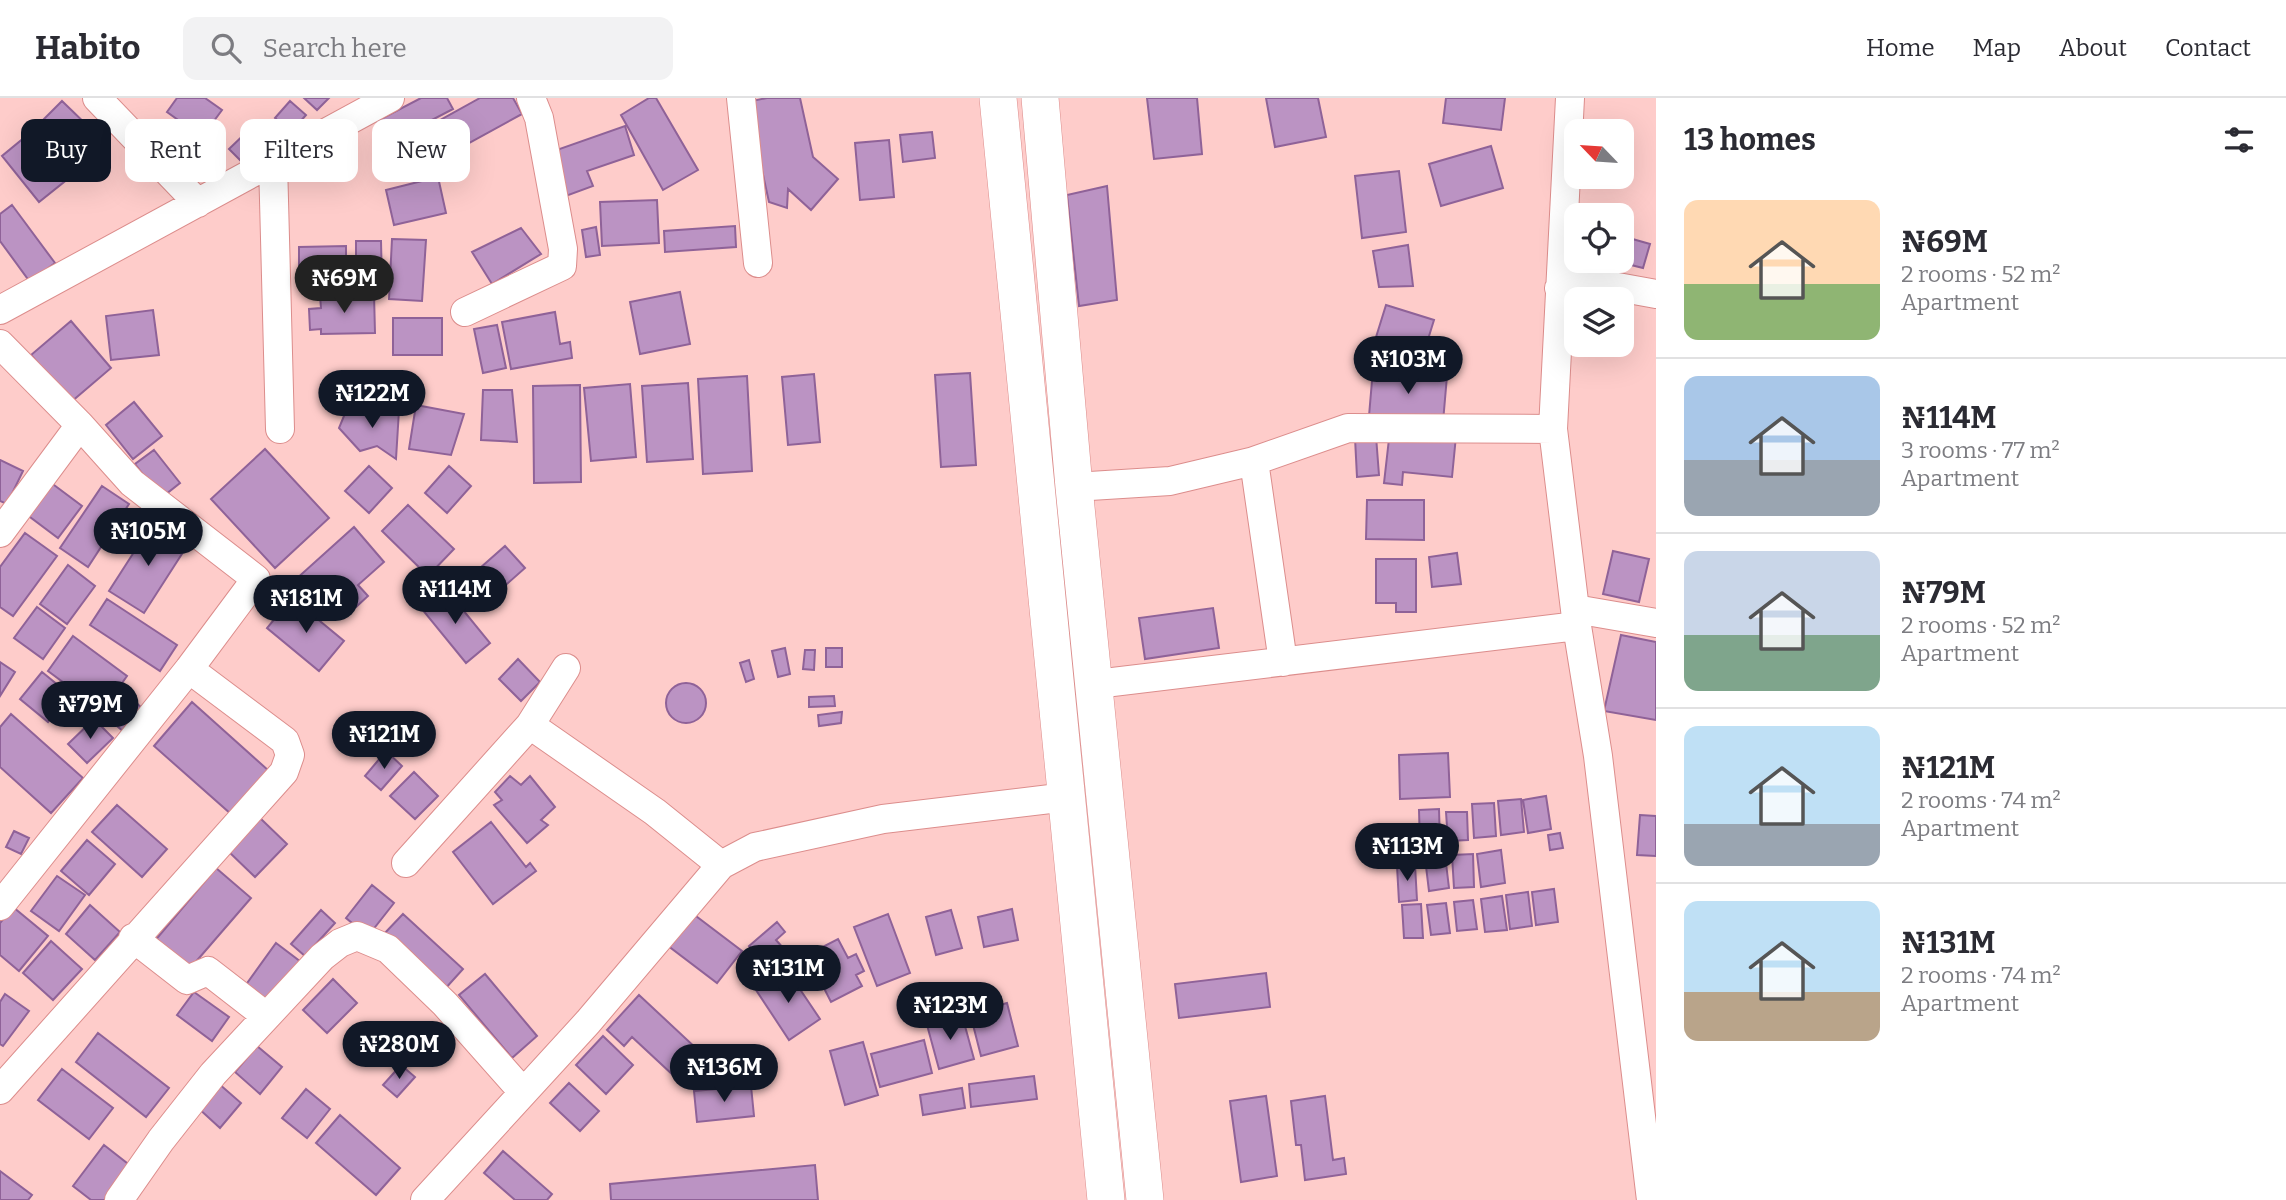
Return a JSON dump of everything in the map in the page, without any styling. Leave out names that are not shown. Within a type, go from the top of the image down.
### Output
[{"type":"main road","points":[[998,98],[1029,443],[1106,1200]]},
{"type":"main road","points":[[1040,98],[1074,487],[1096,684],[1145,1200]]},
{"type":"main road","points":[[1073,856],[1111,854]]},
{"type":"street","points":[[97,98],[198,203]]},
{"type":"street","points":[[465,312],[562,266],[563,249],[539,118],[531,98]]},
{"type":"street","points":[[741,98],[758,263]]},
{"type":"street","points":[[1570,98],[1553,429],[1576,618],[1598,757],[1651,1200]]},
{"type":"street","points":[[349,119],[384,99]]},
{"type":"street","points":[[0,310],[240,180]]},
{"type":"street","points":[[274,182],[280,429]]},
{"type":"street","points":[[1562,227],[1564,231]]},
{"type":"street","points":[[1559,288],[1575,273]]},
{"type":"street","points":[[1600,273],[1656,294]]},
{"type":"street","points":[[0,344],[80,425],[132,483],[256,579],[0,906]]},
{"type":"street","points":[[0,533],[80,425]]},
{"type":"street","points":[[1074,487],[1170,481],[1254,461],[1348,428],[1553,429]]},
{"type":"street","points":[[1254,461],[1283,662]]},
{"type":"street","points":[[1096,684],[1283,662],[1576,618],[1656,623]]},
{"type":"street","points":[[406,863],[530,725],[566,668]]},
{"type":"street","points":[[4,1074],[133,938],[284,772],[290,755],[285,741],[188,669]]},
{"type":"street","points":[[530,725],[655,812],[721,865]]},
{"type":"street","points":[[425,1200],[588,1022],[721,865],[755,848],[883,819],[1067,797]]},
{"type":"street","points":[[119,1200],[196,1096],[266,1016],[322,957],[340,943],[357,936],[388,949],[445,1004],[523,1092]]},
{"type":"street","points":[[133,938],[187,980],[208,971],[266,1016]]},
{"type":"building","points":[[177,98],[205,98],[222,110],[215,119],[177,119],[167,112]]},
{"type":"building","points":[[304,98],[329,98],[317,110]]},
{"type":"building","points":[[421,98],[447,98],[453,109],[434,119],[381,119]]},
{"type":"building","points":[[480,98],[513,98],[522,114],[470,143],[470,119],[442,119]]},
{"type":"building","points":[[649,98],[656,98],[698,170],[663,190],[621,115]]},
{"type":"building","points":[[767,98],[800,98],[813,157],[838,179],[811,210],[788,189],[787,208],[769,202],[747,102]]},
{"type":"building","points":[[1147,98],[1197,98],[1202,154],[1154,159]]},
{"type":"building","points":[[1266,98],[1318,98],[1326,137],[1275,147]]},
{"type":"building","points":[[1446,98],[1505,98],[1501,130],[1443,123]]},
{"type":"building","points":[[62,101],[81,119],[44,119]]},
{"type":"building","points":[[290,101],[306,115],[302,119],[275,118]]},
{"type":"building","points":[[625,126],[634,155],[587,171],[593,186],[563,197],[548,153]]},
{"type":"building","points":[[932,132],[935,158],[903,162],[900,135]]},
{"type":"building","points":[[240,138],[240,160],[229,149]]},
{"type":"building","points":[[21,140],[21,180],[2,156]]},
{"type":"building","points":[[889,140],[894,197],[860,200],[855,143]]},
{"type":"building","points":[[1491,146],[1503,188],[1441,206],[1429,164]]},
{"type":"building","points":[[1399,171],[1406,232],[1362,238],[1355,176]]},
{"type":"building","points":[[23,182],[64,182],[39,202]]},
{"type":"building","points":[[418,182],[439,182],[446,213],[394,225],[386,190]]},
{"type":"building","points":[[1107,186],[1117,300],[1079,306],[1067,195]]},
{"type":"building","points":[[657,200],[659,243],[602,246],[600,202]]},
{"type":"building","points":[[12,205],[55,263],[30,282],[0,241],[0,214]]},
{"type":"building","points":[[735,226],[736,247],[665,252],[664,231]]},
{"type":"building","points":[[596,227],[600,255],[586,257],[582,230]]},
{"type":"building","points":[[521,228],[541,254],[492,284],[472,252]]},
{"type":"building","points":[[392,239],[426,240],[422,301],[389,299]]},
{"type":"building","points":[[1634,239],[1650,244],[1643,268],[1634,266]]},
{"type":"building","points":[[356,241],[381,241],[382,285],[356,285]]},
{"type":"building","points":[[1408,245],[1413,286],[1379,287],[1373,251]]},
{"type":"building","points":[[346,246],[346,285],[299,286],[299,247]]},
{"type":"building","points":[[680,292],[690,344],[640,354],[630,302]]},
{"type":"building","points":[[374,294],[375,333],[321,334],[321,329],[310,330],[309,309],[321,308],[320,296]]},
{"type":"building","points":[[1386,305],[1434,320],[1420,365],[1372,350]]},
{"type":"building","points":[[153,310],[159,355],[111,360],[106,316]]},
{"type":"building","points":[[555,312],[560,344],[570,342],[572,358],[511,369],[502,322]]},
{"type":"building","points":[[393,318],[442,318],[442,355],[393,355]]},
{"type":"building","points":[[71,321],[111,368],[71,402],[31,355]]},
{"type":"building","points":[[497,325],[506,368],[483,373],[474,329]]},
{"type":"building","points":[[1373,369],[1447,376],[1443,422],[1369,416]]},
{"type":"building","points":[[970,373],[976,465],[941,467],[935,375]]},
{"type":"building","points":[[814,374],[820,442],[788,445],[782,377]]},
{"type":"building","points":[[747,376],[752,471],[703,474],[698,379]]},
{"type":"building","points":[[688,383],[693,459],[647,462],[642,386]]},
{"type":"building","points":[[630,384],[636,457],[591,461],[584,388]]},
{"type":"building","points":[[580,385],[581,482],[534,483],[533,386]]},
{"type":"building","points":[[483,390],[512,390],[517,442],[481,440]]},
{"type":"building","points":[[134,402],[162,436],[133,459],[106,425]]},
{"type":"building","points":[[416,405],[464,414],[451,455],[409,449]]},
{"type":"building","points":[[399,410],[396,459],[377,446],[360,451],[339,428],[346,411]]},
{"type":"building","points":[[1390,430],[1456,436],[1452,477],[1403,472],[1402,485],[1384,483]]},
{"type":"building","points":[[1376,436],[1379,475],[1357,477],[1355,438]]},
{"type":"building","points":[[265,449],[329,518],[275,568],[211,499]]},
{"type":"building","points":[[154,450],[180,483],[161,498],[135,464]]},
{"type":"building","points":[[0,460],[23,471],[7,504],[0,501]]},
{"type":"building","points":[[369,466],[392,488],[369,513],[345,491]]},
{"type":"building","points":[[449,466],[471,486],[447,513],[425,493]]},
{"type":"building","points":[[50,482],[82,506],[58,538],[26,514]]},
{"type":"building","points":[[102,486],[129,504],[88,567],[60,548]]},
{"type":"building","points":[[1367,500],[1424,500],[1424,540],[1366,539]]},
{"type":"building","points":[[408,505],[454,549],[428,576],[382,531]]},
{"type":"building","points":[[152,524],[187,546],[144,613],[109,591]]},
{"type":"building","points":[[354,527],[384,562],[358,585],[368,596],[356,607],[350,600],[329,619],[295,580]]},
{"type":"building","points":[[25,533],[57,556],[13,616],[0,607],[0,567]]},
{"type":"building","points":[[505,546],[525,568],[482,606],[463,583]]},
{"type":"building","points":[[1613,551],[1649,559],[1639,602],[1603,594]]},
{"type":"building","points":[[1457,553],[1461,584],[1432,587],[1429,557]]},
{"type":"building","points":[[1376,559],[1416,559],[1416,612],[1396,612],[1396,603],[1376,603]]},
{"type":"building","points":[[68,565],[95,586],[67,624],[40,604]]},
{"type":"building","points":[[445,588],[490,643],[466,663],[421,608]]},
{"type":"building","points":[[292,598],[344,641],[319,671],[267,628]]},
{"type":"building","points":[[107,599],[177,645],[160,671],[90,625]]},
{"type":"building","points":[[37,607],[65,628],[43,659],[14,638]]},
{"type":"building","points":[[1213,608],[1219,648],[1145,659],[1139,618]]},
{"type":"building","points":[[1621,635],[1656,642],[1656,720],[1604,711]]},
{"type":"building","points":[[73,636],[127,676],[102,711],[48,671]]},
{"type":"building","points":[[785,648],[790,674],[778,677],[772,651]]},
{"type":"building","points":[[826,648],[842,648],[842,667],[826,667]]},
{"type":"building","points":[[805,650],[815,650],[814,670],[803,669]]},
{"type":"building","points":[[518,659],[540,682],[521,701],[499,679]]},
{"type":"building","points":[[749,660],[754,679],[746,682],[740,663]]},
{"type":"building","points":[[0,662],[15,672],[0,696]]},
{"type":"building","points":[[42,672],[70,695],[48,722],[20,699]]},
{"type":"building","points":[[686,683],[700,689],[706,703],[700,717],[686,723],[672,717],[666,703],[672,689]]},
{"type":"building","points":[[834,696],[835,706],[809,707],[809,697]]},
{"type":"building","points":[[131,698],[144,710],[124,732],[111,721]]},
{"type":"building","points":[[192,702],[269,771],[231,814],[154,746]]},
{"type":"building","points":[[842,712],[841,723],[819,726],[818,715]]},
{"type":"building","points":[[11,714],[83,778],[51,813],[0,767],[0,727]]},
{"type":"building","points":[[94,719],[113,738],[87,763],[68,744]]},
{"type":"building","points":[[386,751],[402,766],[381,790],[365,776]]},
{"type":"building","points":[[1448,753],[1450,797],[1400,799],[1399,755]]},
{"type":"building","points":[[414,772],[438,796],[415,819],[390,796]]},
{"type":"building","points":[[510,776],[521,785],[530,776],[555,807],[541,820],[548,825],[527,843],[494,805],[502,800],[495,792]]},
{"type":"building","points":[[1546,796],[1551,829],[1528,833],[1523,800]]},
{"type":"building","points":[[1521,799],[1524,832],[1501,835],[1498,801]]},
{"type":"building","points":[[1494,803],[1496,836],[1474,838],[1472,804]]},
{"type":"building","points":[[117,805],[167,849],[142,877],[92,832]]},
{"type":"building","points":[[1439,809],[1440,844],[1420,845],[1419,810]]},
{"type":"building","points":[[1446,812],[1467,812],[1468,840],[1448,841]]},
{"type":"building","points":[[1640,815],[1656,816],[1656,856],[1637,855]]},
{"type":"building","points":[[260,818],[287,844],[255,877],[228,851]]},
{"type":"building","points":[[491,822],[526,867],[530,863],[536,871],[493,904],[453,852]]},
{"type":"building","points":[[1393,824],[1411,824],[1411,835],[1418,834],[1418,851],[1412,851],[1412,861],[1393,861]]},
{"type":"building","points":[[14,831],[29,838],[21,854],[6,847]]},
{"type":"building","points":[[1560,833],[1563,848],[1550,850],[1548,835]]},
{"type":"building","points":[[87,840],[115,864],[89,895],[61,871]]},
{"type":"building","points":[[1501,850],[1505,883],[1481,887],[1477,854]]},
{"type":"building","points":[[1473,854],[1474,887],[1454,888],[1452,855]]},
{"type":"building","points":[[1445,855],[1449,888],[1429,891],[1425,858]]},
{"type":"building","points":[[1415,865],[1417,900],[1399,902],[1397,866]]},
{"type":"building","points":[[216,868],[251,898],[187,972],[153,943]]},
{"type":"building","points":[[57,876],[85,895],[59,931],[31,911]]},
{"type":"building","points":[[372,885],[394,903],[368,936],[346,918]]},
{"type":"building","points":[[1554,889],[1558,922],[1536,925],[1532,892]]},
{"type":"building","points":[[1528,892],[1532,926],[1510,929],[1506,895]]},
{"type":"building","points":[[1502,896],[1507,930],[1485,932],[1481,899]]},
{"type":"building","points":[[1473,900],[1477,929],[1457,931],[1454,902]]},
{"type":"building","points":[[1446,903],[1450,933],[1431,935],[1427,905]]},
{"type":"building","points":[[1421,904],[1423,938],[1404,938],[1402,905]]},
{"type":"building","points":[[90,905],[120,932],[95,960],[66,934]]},
{"type":"building","points":[[13,907],[48,936],[19,971],[0,955],[0,923]]},
{"type":"building","points":[[1012,909],[1018,940],[984,947],[978,917]]},
{"type":"building","points":[[321,910],[335,923],[305,956],[291,944]]},
{"type":"building","points":[[688,910],[742,951],[717,983],[663,942]]},
{"type":"building","points":[[951,910],[962,948],[936,955],[926,917]]},
{"type":"building","points":[[403,914],[463,969],[444,990],[383,935]]},
{"type":"building","points":[[888,914],[910,973],[877,986],[854,927]]},
{"type":"building","points":[[777,922],[785,932],[776,940],[784,949],[765,965],[749,946]]},
{"type":"building","points":[[838,939],[848,958],[856,954],[864,971],[856,975],[862,986],[831,1002],[807,955]]},
{"type":"building","points":[[51,941],[82,969],[53,1000],[23,973]]},
{"type":"building","points":[[276,943],[301,962],[270,1004],[245,986]]},
{"type":"building","points":[[787,970],[820,1019],[789,1040],[756,990]]},
{"type":"building","points":[[1266,973],[1270,1007],[1179,1018],[1175,984]]},
{"type":"building","points":[[485,974],[537,1036],[512,1058],[459,995]]},
{"type":"building","points":[[333,979],[357,1003],[327,1033],[303,1010]]},
{"type":"building","points":[[194,992],[229,1017],[212,1041],[177,1015]]},
{"type":"building","points":[[5,994],[29,1011],[3,1046],[0,1044],[0,1002]]},
{"type":"building","points":[[639,995],[698,1050],[674,1076],[632,1037],[624,1046],[607,1030]]},
{"type":"building","points":[[1007,1003],[1018,1046],[981,1056],[970,1013]]},
{"type":"building","points":[[962,1015],[974,1059],[939,1069],[927,1025]]},
{"type":"building","points":[[98,1033],[169,1088],[146,1117],[76,1062]]},
{"type":"building","points":[[603,1036],[633,1065],[606,1094],[576,1065]]},
{"type":"building","points":[[924,1040],[932,1073],[880,1087],[871,1054]]},
{"type":"building","points":[[863,1042],[878,1095],[845,1105],[830,1051]]},
{"type":"building","points":[[257,1046],[282,1067],[260,1094],[235,1072]]},
{"type":"building","points":[[401,1065],[415,1077],[397,1097],[383,1085]]},
{"type":"building","points":[[62,1069],[113,1108],[89,1139],[38,1100]]},
{"type":"building","points":[[1034,1076],[1037,1099],[971,1107],[969,1084]]},
{"type":"building","points":[[218,1083],[241,1103],[220,1128],[197,1107]]},
{"type":"building","points":[[569,1083],[599,1111],[580,1131],[550,1103]]},
{"type":"building","points":[[751,1086],[754,1116],[697,1122],[694,1091]]},
{"type":"building","points":[[962,1088],[965,1108],[923,1115],[920,1095]]},
{"type":"building","points":[[306,1089],[330,1109],[307,1138],[282,1118]]},
{"type":"building","points":[[1266,1096],[1277,1176],[1241,1182],[1230,1101]]},
{"type":"building","points":[[1325,1096],[1333,1160],[1344,1158],[1346,1174],[1305,1180],[1301,1145],[1296,1145],[1291,1101]]},
{"type":"building","points":[[340,1115],[400,1168],[376,1195],[316,1143]]},
{"type":"building","points":[[104,1145],[132,1167],[106,1200],[91,1200],[73,1186]]},
{"type":"building","points":[[503,1151],[552,1194],[547,1200],[515,1200],[484,1173]]},
{"type":"building","points":[[815,1165],[818,1200],[611,1200],[610,1184]]},
{"type":"building","points":[[0,1171],[32,1195],[28,1200],[0,1200]]}]
